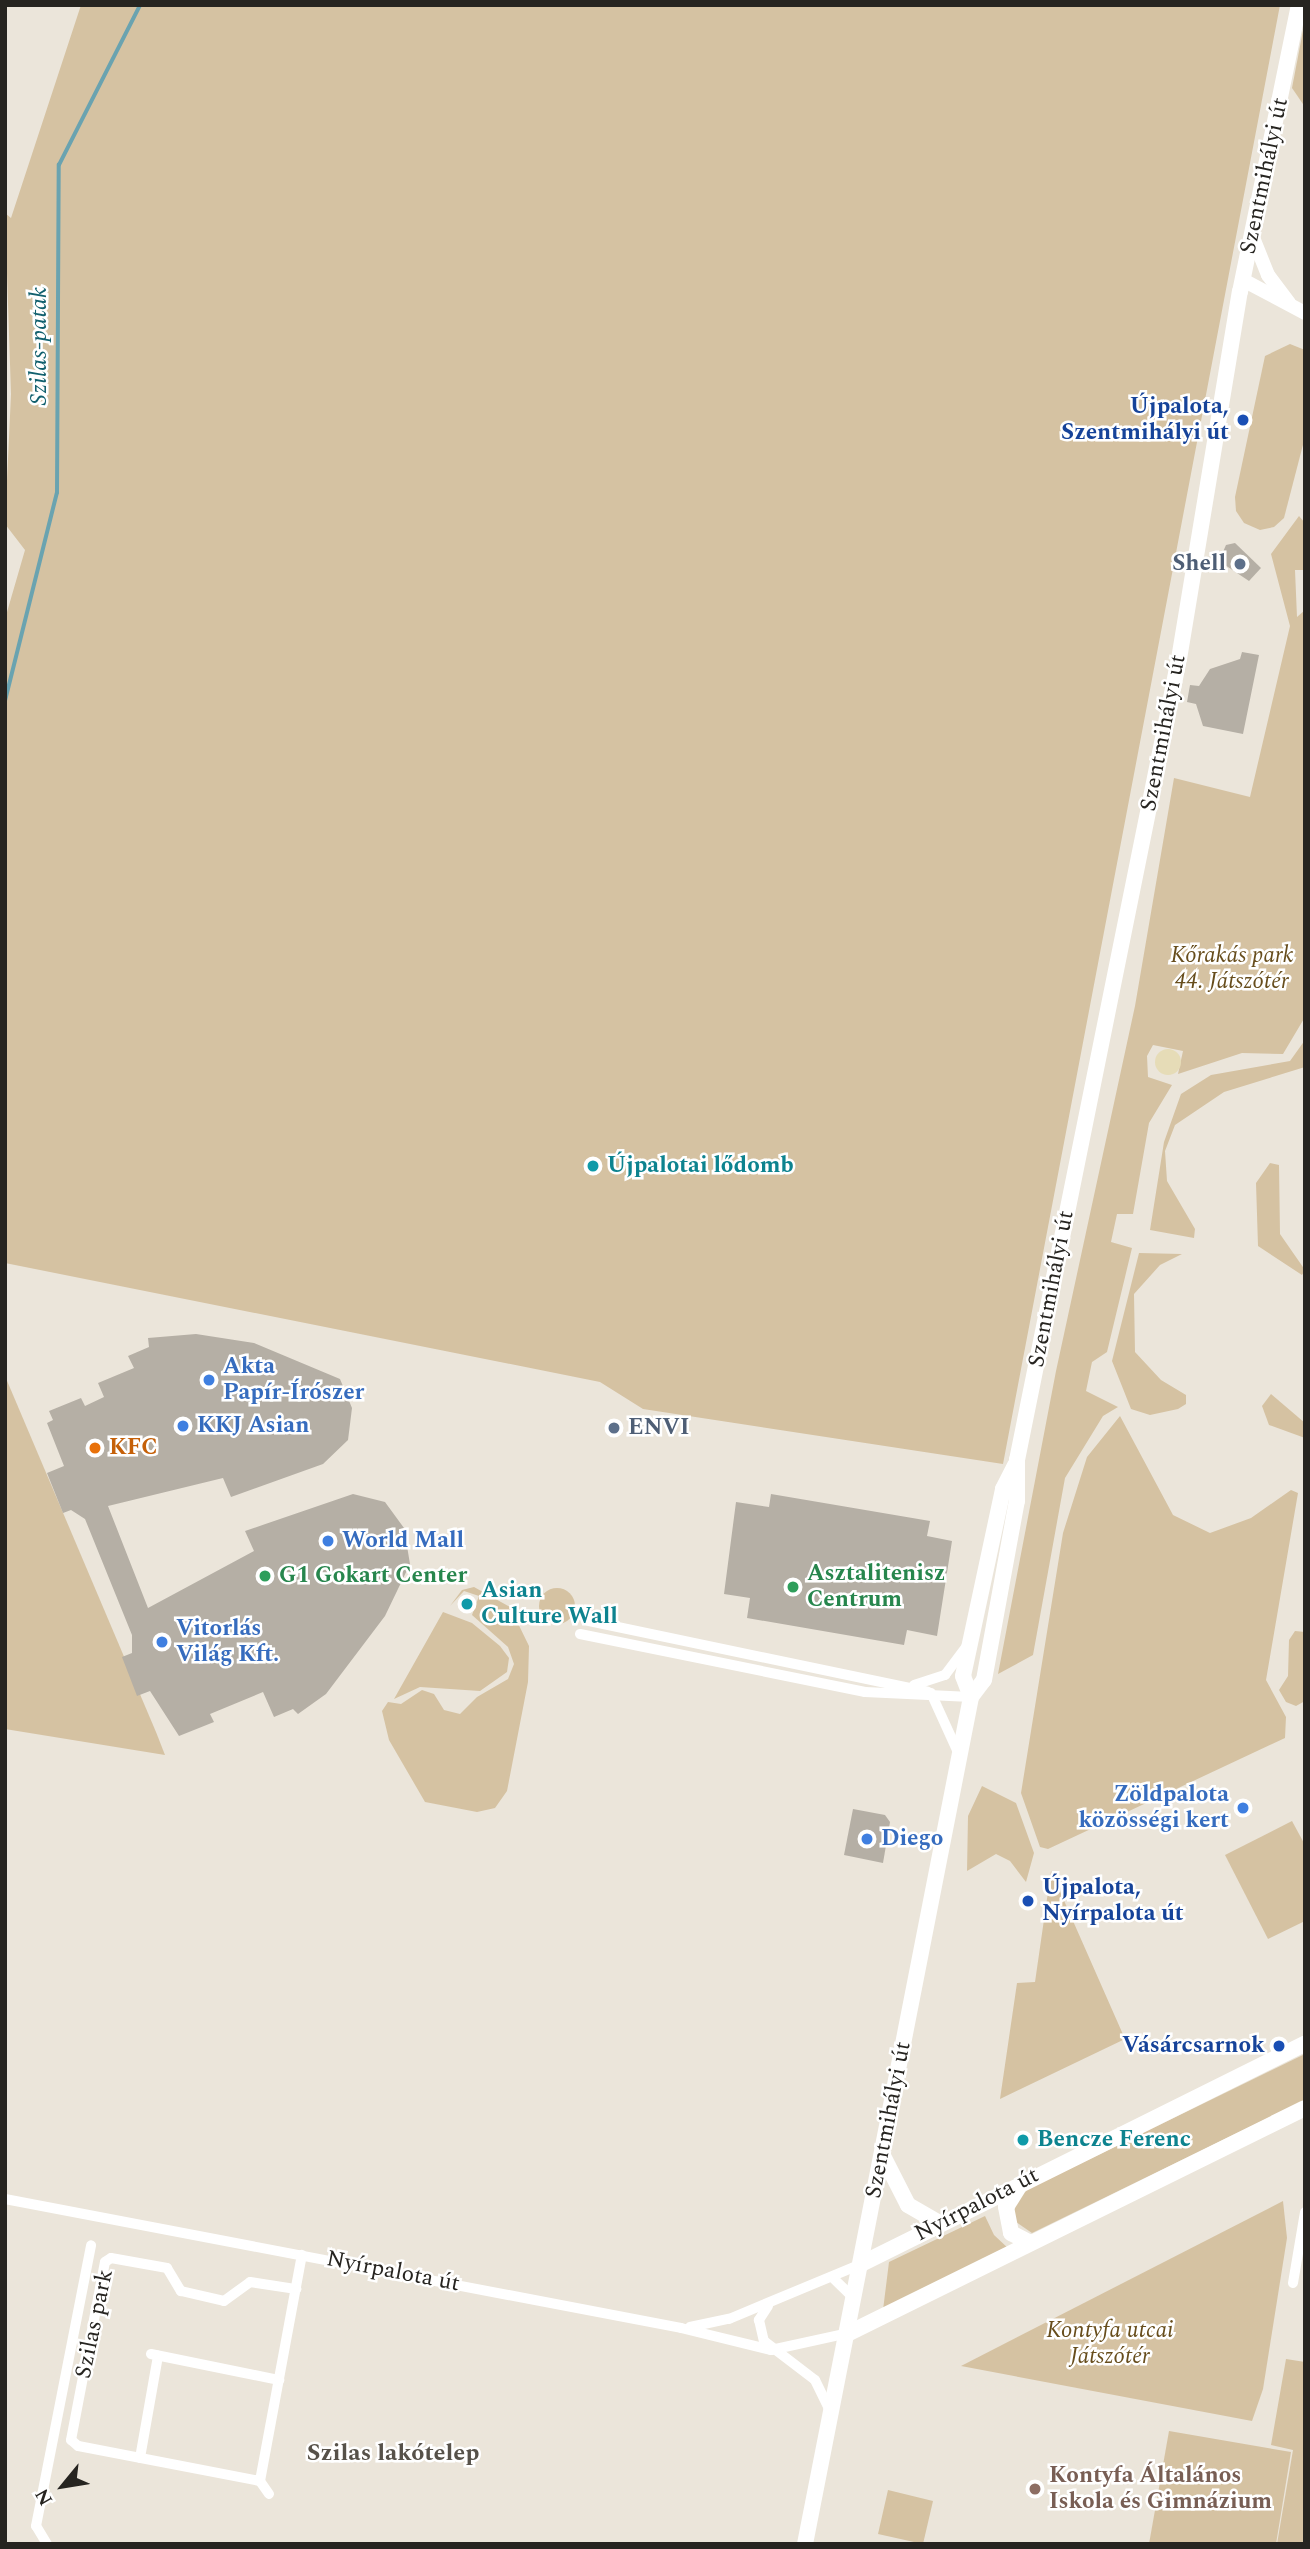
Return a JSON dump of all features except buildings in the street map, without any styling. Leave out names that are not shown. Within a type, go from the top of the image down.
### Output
[{"type":"main road","name":"Szentmihályi út","points":[[805,2544],[849,2333],[971,1697],[984,1680],[1017,1501],[1017,1460],[1179,659],[1243,280],[1299,5]]},
{"type":"main road","name":"Szentmihályi út","points":[[971,1697],[963,1676],[1003,1489],[1017,1460]]},
{"type":"main road","name":"Nyírpalota út","points":[[861,2264],[1023,2181],[1305,2044]]},
{"type":"main road","name":"Nyírpalota út","points":[[849,2333],[1305,2108]]},
{"type":"main road","points":[[883,2156],[908,2205],[939,2223]]},
{"type":"main road","points":[[1023,2181],[1006,2207],[1011,2233],[1029,2242]]},
{"type":"street","points":[[1252,235],[1268,275],[1289,303]]},
{"type":"street","points":[[1243,280],[1305,313]]},
{"type":"street","points":[[589,1621],[911,1686],[931,1693],[971,1697]]},
{"type":"street","points":[[580,1634],[865,1692],[903,1697],[931,1693]]},
{"type":"street","points":[[911,1686],[945,1675],[970,1640]]},
{"type":"street","points":[[931,1693],[950,1725],[959,1757]]},
{"type":"street","name":"Nyírpalota út","points":[[5,2199],[681,2328],[771,2350],[849,2333]]},
{"type":"street","points":[[1293,2283],[1305,2212]]},
{"type":"street","points":[[47,2544],[38,2533],[37,2518],[91,2245]]},
{"type":"street","points":[[269,2494],[260,2481],[302,2255]]},
{"type":"street","name":"Szilas park","points":[[260,2481],[140,2458],[71,2440],[105,2262],[111,2258],[167,2268],[181,2291],[224,2301],[250,2282],[296,2290]]},
{"type":"street","name":"Nyírpalota út","points":[[681,2328],[710,2325],[769,2304],[861,2264]]},
{"type":"street","points":[[833,2278],[855,2298]]},
{"type":"street","points":[[769,2304],[759,2320],[771,2350],[815,2380],[832,2416]]},
{"type":"street","points":[[140,2458],[155,2355],[279,2380]]},
{"type":"green space","points":[[81,5],[1280,5],[1003,1464],[643,1409],[600,1382],[5,1263],[5,619],[25,550],[5,524],[11,394],[5,213],[11,218]]},
{"type":"green space","points":[[1305,20],[1305,107],[1292,88]]},
{"type":"green space","points":[[1290,344],[1305,350],[1305,437],[1284,518],[1274,527],[1260,530],[1244,523],[1236,511],[1235,497],[1265,356]]},
{"type":"green space","name":"Kőrakás park 44. Játszótér","points":[[1299,516],[1305,523],[1305,570],[1295,570],[1297,617],[1305,610],[1305,1017],[1283,1054],[1242,1053],[1178,1074],[1183,1051],[1153,1045],[1147,1056],[1148,1077],[1172,1085],[1149,1123],[1133,1214],[1117,1214],[1111,1242],[1132,1248],[1107,1352],[1092,1362],[1086,1391],[1118,1407],[1103,1416],[1065,1478],[1033,1655],[998,1674],[1056,1371],[1135,1006],[1174,778],[1250,797],[1290,626],[1271,554]]},
{"type":"green space","points":[[1305,1040],[1305,1067],[1224,1092],[1175,1125],[1165,1151],[1167,1181],[1195,1229],[1194,1238],[1150,1230],[1164,1142],[1181,1094],[1211,1075],[1290,1061]]},
{"type":"green space","points":[[1270,1163],[1279,1165],[1280,1234],[1305,1270],[1302,1275],[1258,1246],[1256,1183]]},
{"type":"green space","points":[[1139,1253],[1182,1254],[1160,1265],[1134,1294],[1135,1352],[1161,1380],[1186,1395],[1186,1404],[1178,1409],[1150,1415],[1131,1409],[1112,1361]]},
{"type":"green space","points":[[5,1376],[156,1732],[165,1755],[5,1729]]},
{"type":"green space","points":[[1271,1394],[1305,1423],[1305,1438],[1269,1425],[1262,1406]]},
{"type":"green space","points":[[1120,1416],[1173,1515],[1210,1533],[1251,1518],[1291,1490],[1298,1493],[1266,1680],[1286,1717],[1285,1738],[1048,1849],[1040,1847],[1021,1793],[1063,1533],[1087,1457]]},
{"type":"green space","points":[[474,1587],[510,1607],[529,1646],[528,1682],[507,1791],[495,1808],[477,1812],[425,1802],[389,1740],[382,1711],[388,1702],[401,1704],[422,1690],[434,1694],[444,1710],[460,1714],[477,1697],[508,1679],[514,1664],[508,1647],[472,1615],[479,1596],[464,1591],[450,1606],[462,1590]]},
{"type":"green space","points":[[557,1588],[570,1593],[575,1606],[570,1619],[557,1624],[544,1619],[539,1606],[544,1593]]},
{"type":"green space","points":[[443,1612],[472,1623],[500,1646],[509,1658],[507,1672],[480,1691],[420,1687],[394,1699]]},
{"type":"green space","points":[[1295,1631],[1305,1632],[1305,1701],[1296,1706],[1286,1702],[1279,1690],[1288,1676],[1289,1640]]},
{"type":"green space","points":[[982,1786],[1016,1803],[1034,1853],[1026,1882],[1010,1861],[996,1854],[967,1871],[968,1816]]},
{"type":"green space","points":[[1292,1821],[1305,1845],[1305,1921],[1268,1939],[1225,1855]]},
{"type":"green space","points":[[1051,1871],[1125,2039],[1000,2099],[1017,1983],[1035,1982]]},
{"type":"green space","points":[[1305,2054],[1305,2100],[1032,2233],[1013,2220],[1016,2195]]},
{"type":"green space","name":"Kontyfa utcai Játszótér","points":[[1283,2201],[1287,2238],[1263,2389],[1252,2421],[961,2366]]},
{"type":"green space","points":[[985,2216],[994,2235],[1009,2249],[883,2310],[889,2262]]},
{"type":"green space","points":[[1286,2359],[1305,2362],[1305,2544],[1277,2544],[1293,2450],[1271,2445]]},
{"type":"green space","points":[[1169,2431],[1291,2452],[1276,2544],[1149,2544]]},
{"type":"green space","points":[[888,2490],[933,2501],[923,2544],[878,2534]]},
{"type":"sand","points":[[1168,1049],[1177,1053],[1181,1062],[1177,1071],[1168,1075],[1159,1071],[1155,1062],[1159,1053]]},
{"type":"waterway","name":"Szilas-patak","points":[[5,701],[57,493],[59,165],[140,5]]},
{"type":"place","name":"Újpalota, Szentmihályi út","points":[[1243,420]]},
{"type":"place","name":"Shell","points":[[1240,564]]},
{"type":"place","name":"Újpalotai lődomb","points":[[593,1166]]},
{"type":"place","name":"Akta Papír-Írószer","points":[[209,1380]]},
{"type":"place","name":"KKJ Asian","points":[[183,1426]]},
{"type":"place","name":"ENVI","points":[[614,1428]]},
{"type":"place","name":"KFC","points":[[95,1448]]},
{"type":"place","name":"World Mall","points":[[328,1541]]},
{"type":"place","name":"G1 Gokart Center","points":[[265,1576]]},
{"type":"place","name":"Asztalitenisz Centrum","points":[[793,1587]]},
{"type":"place","name":"Asian Culture Wall","points":[[467,1604]]},
{"type":"place","name":"Vitorlás Világ Kft.","points":[[162,1642]]},
{"type":"place","name":"Zöldpalota közösségi kert","points":[[1243,1808]]},
{"type":"place","name":"Diego","points":[[867,1839]]},
{"type":"place","name":"Újpalota, Nyírpalota út","points":[[1028,1901]]},
{"type":"place","name":"Vásárcsarnok","points":[[1279,2046]]},
{"type":"place","name":"Bencze Ferenc","points":[[1023,2140]]},
{"type":"place","name":"Kontyfa Általános Iskola és Gimnázium","points":[[1035,2489]]},
{"type":"district","name":"Szilas lakótelep","points":[[393,2454]]}]
